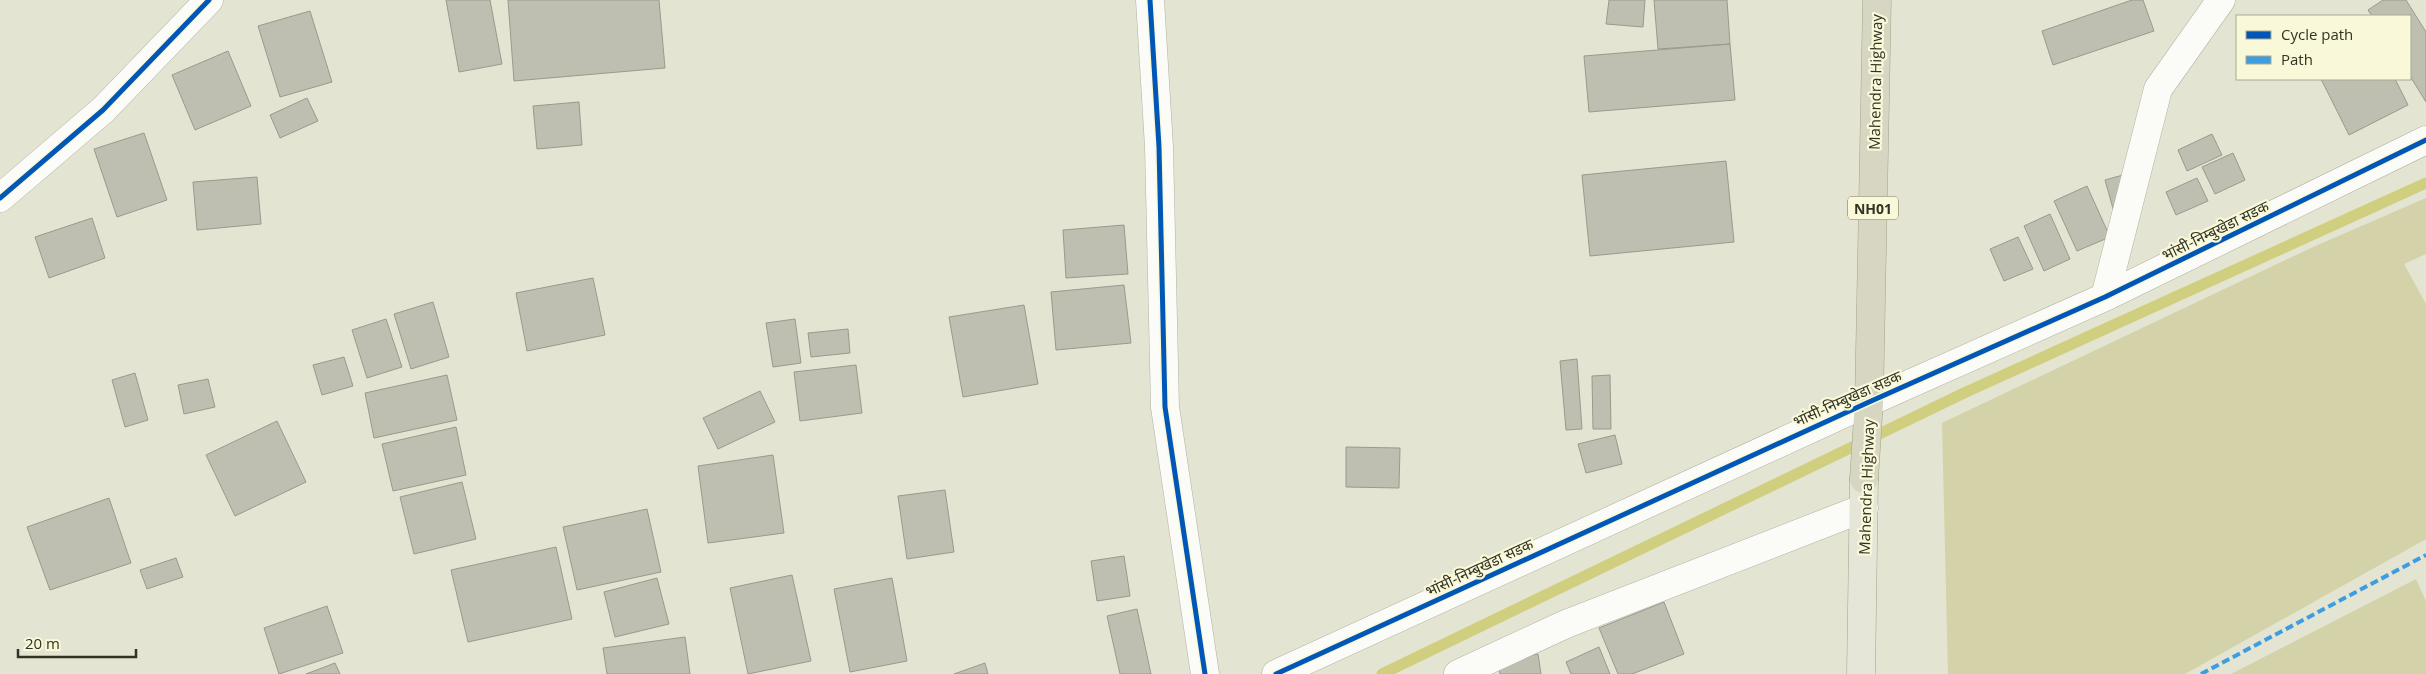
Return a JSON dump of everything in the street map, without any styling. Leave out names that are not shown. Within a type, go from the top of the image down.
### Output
[{"type":"highway","name":"Mahendra Highway","points":[[1864,479],[1868,409],[1877,0]]},
{"type":"main road","name":"Mahendra Highway","points":[[1861,674],[1864,479]]},
{"type":"street","points":[[0,198],[103,110],[209,0]]},
{"type":"street","points":[[1150,0],[1159,147],[1165,407],[1205,674]]},
{"type":"street","points":[[2105,297],[2158,89],[2221,0]]},
{"type":"street","name":"भांसी-निम्बुखेडा सडक","points":[[1276,674],[1868,409],[2105,297],[2426,140]]},
{"type":"street","points":[[1458,674],[1566,624],[1864,508]]},
{"type":"green space","points":[[2426,198],[2426,254],[2404,264],[2426,304],[2426,539],[2185,674],[1948,674],[1942,423],[2313,247]]},
{"type":"green space","points":[[2416,579],[2426,601],[2426,674],[2231,674]]},
{"type":"building","points":[[446,0],[490,0],[502,64],[459,72]]},
{"type":"building","points":[[508,0],[659,0],[665,68],[514,81]]},
{"type":"building","points":[[1609,0],[1645,0],[1643,27],[1606,24]]},
{"type":"building","points":[[1654,0],[1727,0],[1730,44],[1658,49]]},
{"type":"building","points":[[2132,0],[2143,0],[2154,31],[2053,65],[2042,31]]},
{"type":"building","points":[[2383,0],[2406,0],[2426,32],[2426,102],[2411,78],[2411,15],[2371,15],[2368,10]]},
{"type":"building","points":[[310,11],[332,82],[280,97],[258,26]]},
{"type":"building","points":[[1730,44],[1735,100],[1589,112],[1584,56]]},
{"type":"building","points":[[228,51],[251,106],[195,130],[172,75]]},
{"type":"building","points":[[2322,80],[2396,80],[2408,105],[2349,135]]},
{"type":"building","points":[[307,98],[318,121],[280,138],[270,115]]},
{"type":"building","points":[[579,102],[582,145],[537,149],[533,106]]},
{"type":"building","points":[[144,133],[167,200],[117,217],[94,149]]},
{"type":"building","points":[[2212,134],[2222,155],[2187,171],[2178,150]]},
{"type":"building","points":[[2233,153],[2245,180],[2215,194],[2202,167]]},
{"type":"building","points":[[1726,161],[1734,242],[1590,256],[1582,175]]},
{"type":"building","points":[[2130,173],[2114,212],[2105,180]]},
{"type":"building","points":[[257,177],[261,224],[197,230],[193,182]]},
{"type":"building","points":[[2197,178],[2208,201],[2176,215],[2166,192]]},
{"type":"building","points":[[2087,186],[2110,237],[2077,251],[2054,201]]},
{"type":"building","points":[[2050,214],[2070,259],[2044,271],[2024,226]]},
{"type":"building","points":[[92,218],[105,258],[49,278],[35,237]]},
{"type":"building","points":[[1124,225],[1128,274],[1066,278],[1063,230]]},
{"type":"building","points":[[2018,237],[2033,269],[2004,281],[1990,249]]},
{"type":"building","points":[[593,278],[605,335],[527,351],[516,293]]},
{"type":"building","points":[[1124,285],[1131,343],[1056,350],[1051,292]]},
{"type":"building","points":[[433,302],[449,357],[411,369],[394,314]]},
{"type":"building","points":[[1024,305],[1038,384],[963,397],[949,317]]},
{"type":"building","points":[[386,319],[402,367],[367,378],[352,330]]},
{"type":"building","points":[[795,319],[801,363],[773,367],[766,323]]},
{"type":"building","points":[[848,329],[850,353],[811,357],[808,333]]},
{"type":"building","points":[[344,357],[353,386],[322,395],[313,365]]},
{"type":"building","points":[[1577,359],[1582,429],[1566,430],[1560,361]]},
{"type":"building","points":[[856,365],[862,413],[800,421],[794,372]]},
{"type":"building","points":[[135,373],[148,420],[125,427],[112,380]]},
{"type":"building","points":[[447,375],[457,420],[374,438],[365,393]]},
{"type":"building","points":[[1610,375],[1611,429],[1593,429],[1592,376]]},
{"type":"building","points":[[208,379],[215,407],[184,414],[178,385]]},
{"type":"building","points":[[760,391],[775,422],[718,449],[703,418]]},
{"type":"building","points":[[277,421],[306,482],[235,516],[206,455]]},
{"type":"building","points":[[456,427],[466,475],[393,491],[382,444]]},
{"type":"building","points":[[1615,435],[1622,464],[1586,473],[1578,444]]},
{"type":"building","points":[[1346,447],[1400,448],[1399,488],[1346,487]]},
{"type":"building","points":[[773,455],[784,533],[708,543],[698,466]]},
{"type":"building","points":[[462,482],[476,539],[414,554],[400,497]]},
{"type":"building","points":[[945,490],[954,552],[907,559],[898,496]]},
{"type":"building","points":[[109,498],[131,563],[50,590],[27,527]]},
{"type":"building","points":[[647,509],[661,572],[577,590],[563,527]]},
{"type":"building","points":[[556,547],[572,619],[468,642],[451,570]]},
{"type":"building","points":[[1124,556],[1130,596],[1097,601],[1091,561]]},
{"type":"building","points":[[176,558],[183,577],[147,589],[140,570]]},
{"type":"building","points":[[792,575],[811,661],[748,674],[730,588]]},
{"type":"building","points":[[657,578],[669,624],[615,637],[604,592]]},
{"type":"building","points":[[892,578],[907,661],[850,672],[834,589]]},
{"type":"building","points":[[1664,602],[1684,654],[1632,674],[1618,674],[1599,628]]},
{"type":"building","points":[[327,606],[343,653],[279,674],[264,628]]},
{"type":"building","points":[[1137,609],[1151,674],[1120,674],[1107,616]]},
{"type":"building","points":[[685,637],[690,674],[607,674],[603,648]]},
{"type":"building","points":[[1599,647],[1610,674],[1571,674],[1566,662]]},
{"type":"building","points":[[1538,654],[1541,674],[1500,674],[1497,660]]},
{"type":"building","points":[[335,663],[340,674],[306,674]]},
{"type":"building","points":[[985,663],[988,674],[954,674]]},
{"type":"waterway","points":[[1382,674],[1964,393],[2426,183]]},
{"type":"marked path","points":[[2201,674],[2426,555]]},
{"type":"cycle path","points":[[0,198],[103,110],[209,0]]},
{"type":"cycle path","points":[[1150,0],[1159,147],[1165,407],[1205,674]]},
{"type":"cycle path","points":[[1276,674],[1869,402],[2105,297],[2426,140]]}]
